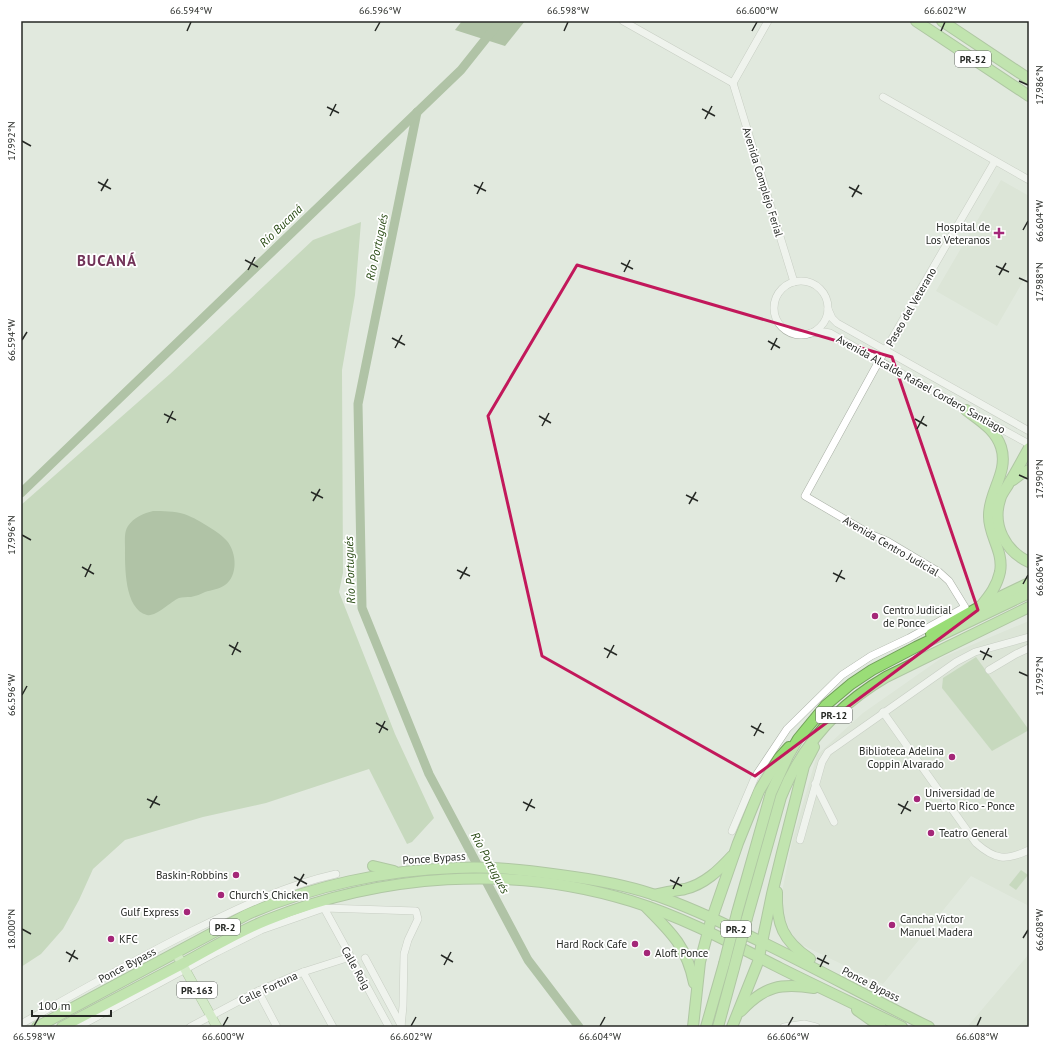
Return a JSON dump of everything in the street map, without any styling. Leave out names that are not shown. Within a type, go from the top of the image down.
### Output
[{"type":"highway","name":"PR-52","points":[[916,21],[1029,96]]},
{"type":"highway","name":"PR-52","points":[[942,21],[1029,79]]},
{"type":"highway","points":[[966,410],[991,429],[1003,454],[1002,469],[992,496],[988,515],[992,534],[1000,554],[1001,567],[995,587],[981,606]]},
{"type":"highway","points":[[1029,448],[1000,500],[998,514],[999,527],[1002,536],[1017,555],[1029,562]]},
{"type":"highway","points":[[1008,484],[1029,470]]},
{"type":"highway","points":[[916,647],[926,636],[981,606],[1029,583]]},
{"type":"highway","name":"PR-12","points":[[706,1027],[771,793],[788,756],[798,739],[826,705],[851,684],[872,670],[916,647],[1029,593]]},
{"type":"highway","name":"PR-12","points":[[718,1027],[781,797],[788,780],[807,746],[830,720],[852,700],[877,682],[1029,607]]},
{"type":"highway","points":[[984,629],[1004,626],[1029,615]]},
{"type":"highway","points":[[732,1027],[759,957],[779,863],[804,766],[830,720]]},
{"type":"highway","points":[[693,1027],[700,962],[712,918],[735,853],[760,791],[779,758],[798,739]]},
{"type":"highway","points":[[654,895],[695,886],[711,876],[735,853]]},
{"type":"highway","points":[[779,863],[777,914],[782,931],[794,948],[833,978]]},
{"type":"highway","points":[[373,866],[400,873]]},
{"type":"highway","name":"Ponce Bypass","points":[[37,1027],[263,903],[382,875],[428,869],[479,868],[529,870],[592,879],[617,884],[654,895],[712,918],[762,942],[929,1027]]},
{"type":"highway","name":"Ponce Bypass","points":[[62,1027],[184,966],[241,931],[267,920],[318,902],[357,892],[434,880],[475,878],[535,881],[592,890],[643,905],[708,931],[902,1027]]},
{"type":"highway","points":[[643,905],[667,928],[684,950],[692,972],[696,999]]},
{"type":"highway","points":[[737,1016],[747,1004],[758,995],[775,987],[798,985],[825,990]]},
{"type":"highway","points":[[847,1000],[861,1014],[881,1027]]},
{"type":"main road","name":"PR-163","points":[[176,952],[217,1027]]},
{"type":"street","points":[[623,21],[733,82],[768,21]]},
{"type":"street","name":"Avenida Complejo Ferial","points":[[733,82],[794,282]]},
{"type":"street","points":[[883,97],[1029,180]]},
{"type":"street","name":"Paseo del Veterano","points":[[805,496],[879,361],[995,161]]},
{"type":"street","points":[[794,282],[809,282],[818,287],[824,295],[828,309],[823,323],[811,333],[801,335],[789,332],[779,324],[775,314],[775,304],[778,295],[784,287],[794,282]]},
{"type":"street","name":"Avenida Alcalde Rafael Cordero Santiago","points":[[828,309],[832,318],[837,323],[1029,431]]},
{"type":"street","name":"Avenida Alcalde Rafael Cordero Santiago","points":[[811,333],[830,333],[1029,444]]},
{"type":"street","name":"Avenida Centro Judicial","points":[[732,831],[755,777],[787,729],[842,675],[871,656],[909,638],[965,608],[949,581],[939,572],[887,541],[870,534],[805,496]]},
{"type":"street","points":[[800,840],[822,762],[828,752],[956,662],[975,652],[1029,637]]},
{"type":"street","points":[[989,670],[1029,648]]},
{"type":"street","points":[[883,712],[976,843],[987,853],[998,857],[1015,856],[1029,850]]},
{"type":"street","points":[[815,784],[834,822]]},
{"type":"street","points":[[21,1024],[171,942],[241,906],[263,903],[301,883],[336,874]]},
{"type":"street","points":[[78,1027],[184,966],[261,930],[324,908],[416,911],[418,919],[408,940],[404,954],[401,1026]]},
{"type":"street","name":"Calle Roig","points":[[324,908],[389,1027]]},
{"type":"street","name":"Calle Fortuna","points":[[190,1027],[258,991],[303,972],[350,957]]},
{"type":"street","points":[[365,958],[401,1026]]},
{"type":"street","points":[[303,972],[333,1027]]},
{"type":"street","points":[[258,991],[277,1027]]},
{"type":"street","points":[[784,1027],[804,1024],[816,1027]]},
{"type":"highlighted area","points":[[577,265],[892,357],[978,610],[755,776],[542,656],[488,416]]},
{"type":"shaded area","points":[[462,21],[525,21],[505,46],[455,30]]},
{"type":"shaded area","name":"Hospital de Los Veteranos","points":[[1001,180],[1029,196],[1029,271],[997,326],[936,291]]},
{"type":"shaded area","points":[[361,222],[355,295],[342,370],[343,573],[339,592],[395,734],[434,818],[412,842],[407,844],[369,769],[266,803],[203,817],[125,840],[93,869],[79,900],[63,929],[41,954],[21,967],[21,505],[170,374],[313,240]]},
{"type":"shaded area","points":[[153,511],[184,514],[194,518],[213,530],[227,541],[233,552],[235,564],[232,576],[223,586],[193,597],[179,598],[159,612],[147,615],[139,611],[134,605],[127,586],[125,536],[130,523],[136,518]]},
{"type":"shaded area","name":"Universidad de Puerto Rico - Ponce","points":[[1029,621],[1029,906],[971,876],[883,984],[798,943],[790,931],[784,915],[783,887],[792,842],[817,755],[863,713],[943,657]]},
{"type":"shaded area","points":[[976,657],[1029,730],[992,751],[942,688],[943,678]]},
{"type":"shaded area","points":[[1021,870],[1028,875],[1016,890],[1009,885]]},
{"type":"shaded area","points":[[1029,954],[1029,1027],[968,1027],[968,1026]]},
{"type":"waterway","name":"Río Bucaná","points":[[21,493],[461,70],[500,21]]},
{"type":"waterway","name":"Río Portugués","points":[[417,112],[358,404],[362,608],[429,774],[528,960],[579,1027]]},
{"type":"place","name":"Hospital de Los Veteranos","points":[[999,233]]},
{"type":"place","name":"Centro Judicial de Ponce","points":[[875,616]]},
{"type":"place","name":"Biblioteca Adelina Coppin Alvarado","points":[[952,757]]},
{"type":"place","name":"Universidad de Puerto Rico - Ponce","points":[[917,799]]},
{"type":"place","name":"Teatro General","points":[[931,833]]},
{"type":"place","name":"Baskin-Robbins","points":[[236,875]]},
{"type":"place","name":"Church's Chicken","points":[[221,895]]},
{"type":"place","name":"Gulf Express","points":[[187,912]]},
{"type":"place","name":"Cancha Víctor Manuel Madera","points":[[892,925]]},
{"type":"place","name":"KFC","points":[[111,939]]},
{"type":"place","name":"Hard Rock Cafe","points":[[635,944]]},
{"type":"place","name":"Aloft Ponce","points":[[647,953]]},
{"type":"district","name":"BUCANÁ","points":[[107,261]]}]
